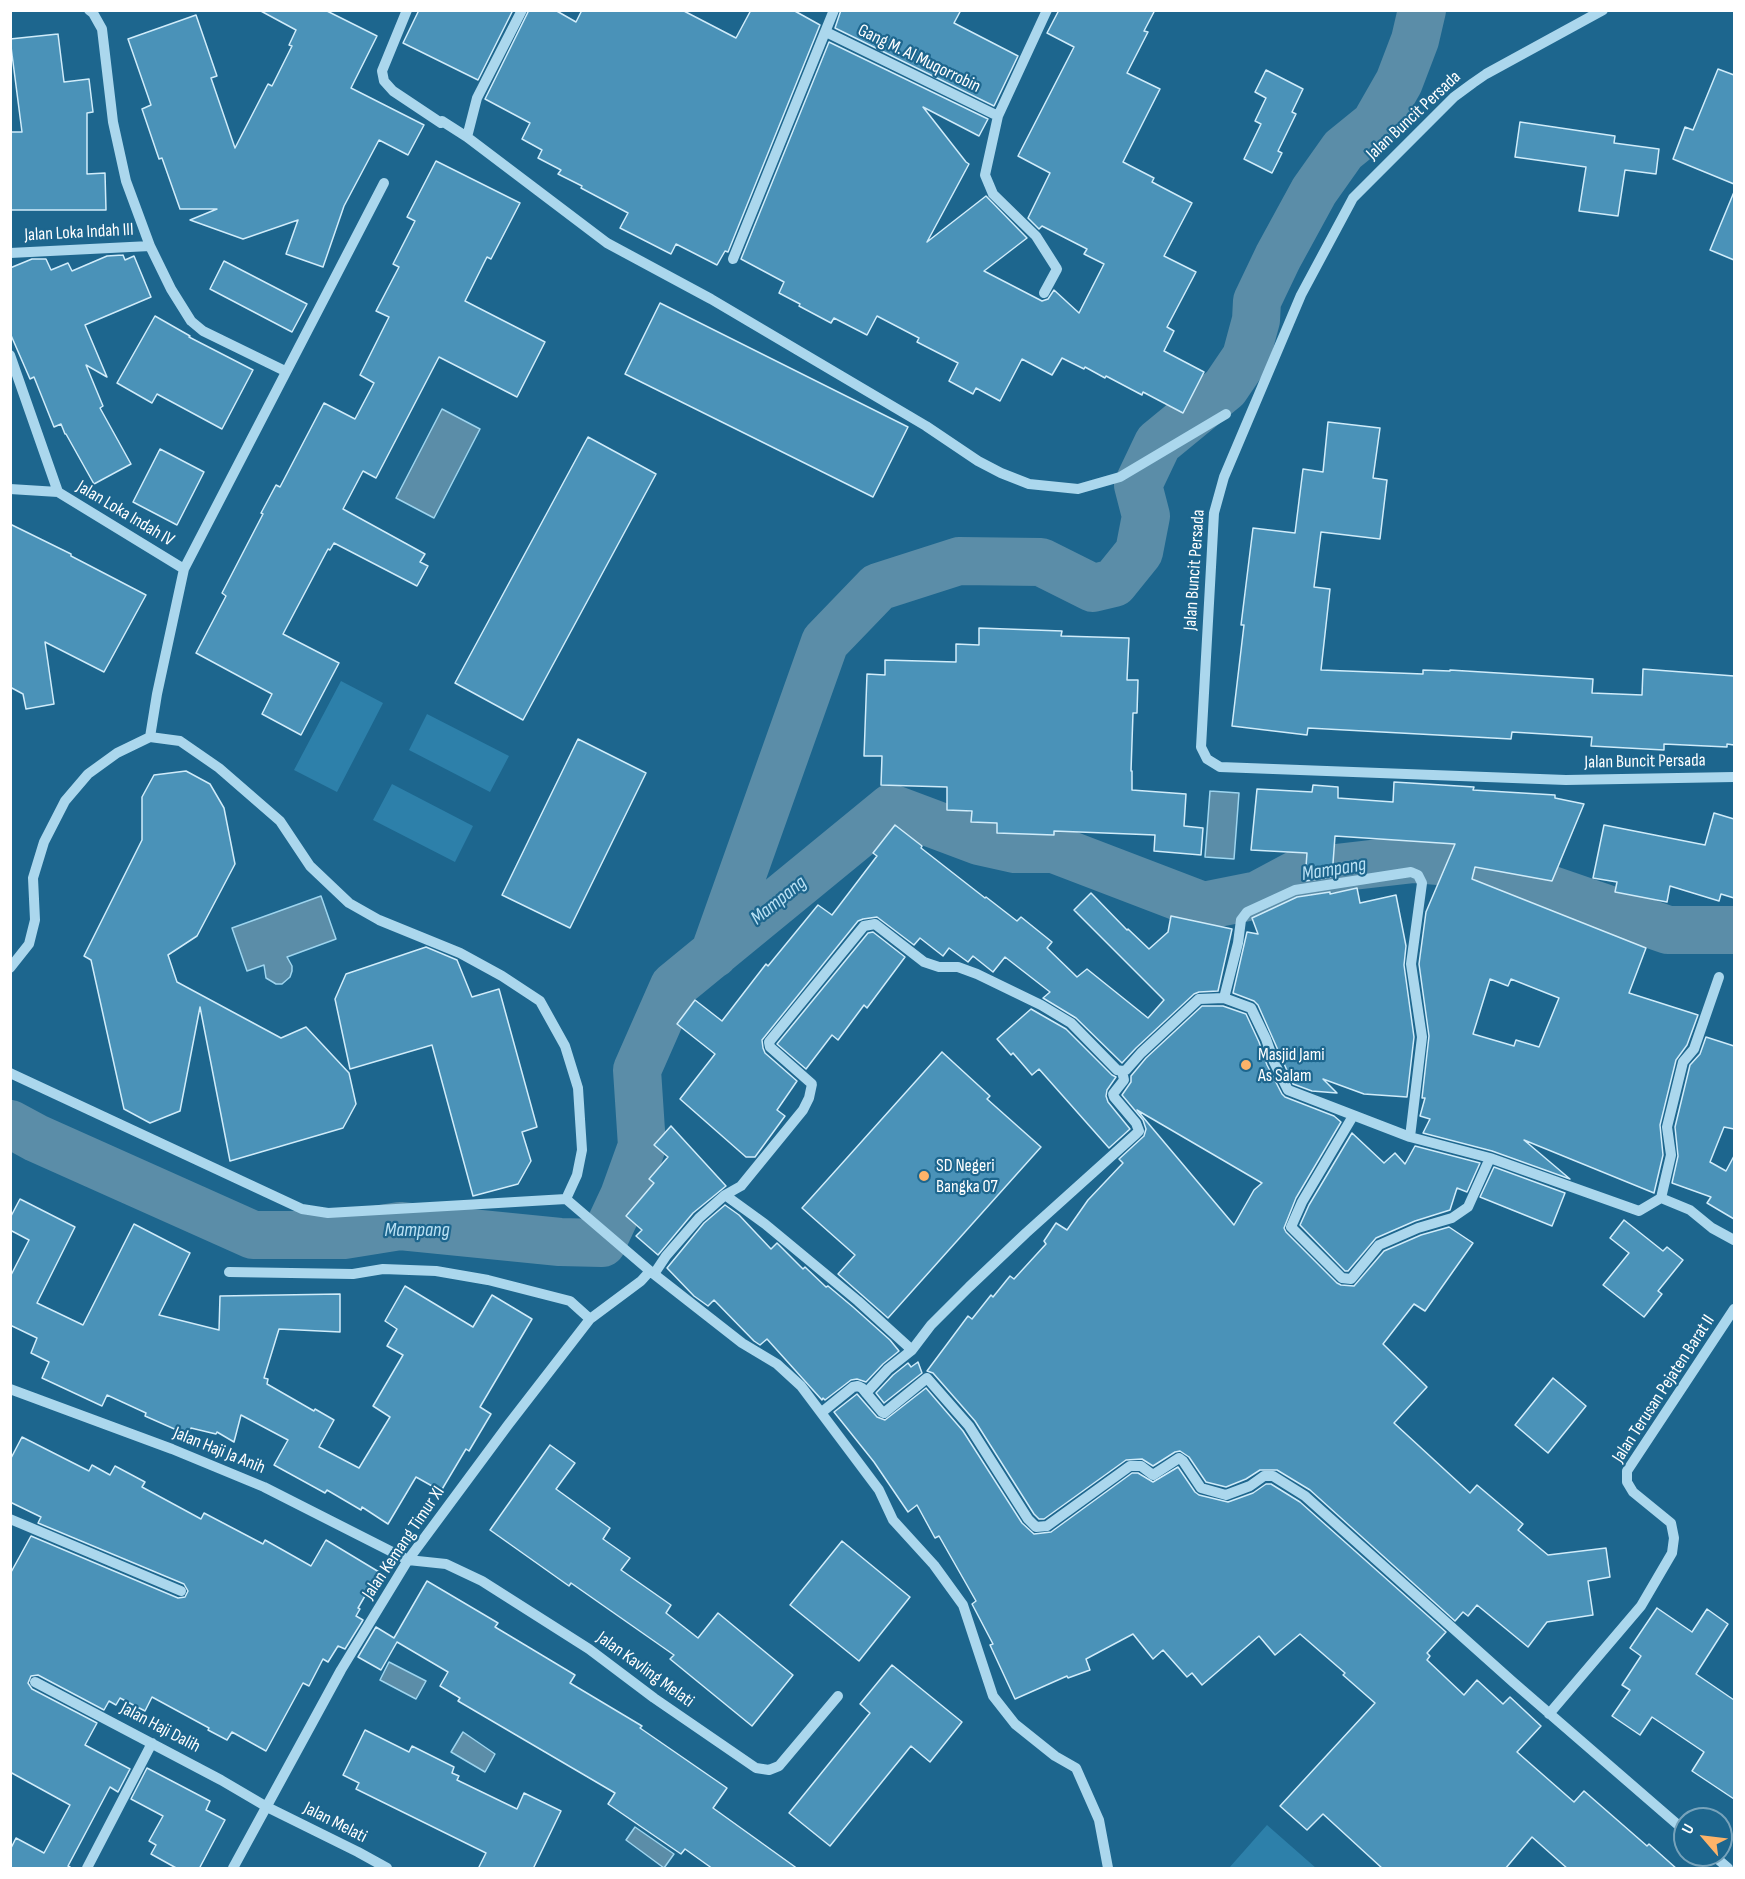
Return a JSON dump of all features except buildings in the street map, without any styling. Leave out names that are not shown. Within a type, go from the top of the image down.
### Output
[{"type":"street","points":[[89,10],[102,29],[115,132],[126,181],[150,246],[171,290],[190,321],[203,331],[285,371]]},
{"type":"street","points":[[407,10],[382,71],[384,81],[393,91],[441,123],[442,121],[467,137],[607,243],[711,299],[926,426],[993,469],[1029,484],[1078,489],[1120,477],[1226,414]]},
{"type":"street","points":[[467,137],[477,98],[522,10]]},
{"type":"street","points":[[733,259],[834,10]]},
{"type":"street","points":[[1044,292],[1057,269],[1036,236],[993,194],[985,175],[998,116],[1047,10]]},
{"type":"street","name":"Jalan Buncit Persada","points":[[1604,10],[1486,74],[1454,97],[1353,198],[1301,295],[1224,477],[1214,513],[1201,747],[1207,759],[1220,767],[1566,780],[1734,777]]},
{"type":"street","name":"Gang M. Al Muqorrobin","points":[[826,32],[998,116]]},
{"type":"street","points":[[150,737],[184,570],[384,183]]},
{"type":"street","name":"Jalan Loka Indah III","points":[[10,253],[150,246]]},
{"type":"street","points":[[10,355],[58,492]]},
{"type":"street","name":"Jalan Loka Indah IV","points":[[10,489],[58,492],[184,570]]},
{"type":"street","points":[[10,968],[28,944],[35,920],[33,878],[44,842],[65,801],[88,774],[117,753],[150,737],[180,741],[219,768],[280,821],[310,866],[349,903],[379,920],[460,953],[502,976],[540,1001],[565,1046],[578,1088],[582,1149],[577,1175],[566,1199]]},
{"type":"street","points":[[1224,998],[1238,943],[1241,920],[1247,912],[1295,890],[1411,872],[1418,874],[1422,884],[1411,964],[1422,1036],[1410,1137]]},
{"type":"street","name":"Jalan Kemang Timur XI","points":[[233,1869],[341,1670],[408,1560],[508,1425],[590,1319],[652,1272],[699,1218],[725,1195],[741,1186],[803,1110],[812,1084],[770,1047],[769,1042],[864,926],[875,924],[924,962],[939,967],[958,967],[1041,1005],[1071,1023],[1117,1070],[1122,1071]]},
{"type":"street","points":[[867,1393],[888,1369],[912,1350],[932,1325],[969,1287],[1136,1134],[1138,1131],[1136,1123],[1113,1094],[1124,1080],[1122,1071],[1126,1070],[1199,999],[1224,998],[1251,1008],[1288,1090],[1410,1137],[1490,1158],[1639,1211],[1661,1198],[1671,1155],[1667,1128],[1683,1062],[1694,1049],[1719,977]]},
{"type":"street","points":[[10,1073],[302,1209],[328,1213],[566,1199],[630,1255],[742,1343],[777,1364],[801,1386],[879,1490],[893,1520],[934,1565],[963,1605],[993,1696],[1015,1724],[1055,1756],[1076,1768],[1099,1820],[1108,1869]]},
{"type":"street","points":[[1353,1116],[1302,1202],[1291,1227],[1342,1278],[1351,1279],[1379,1245],[1418,1228],[1452,1218],[1468,1207],[1490,1158]]},
{"type":"street","points":[[725,1195],[765,1224],[858,1301],[912,1350]]},
{"type":"street","points":[[1661,1198],[1690,1210],[1712,1228],[1734,1240]]},
{"type":"street","points":[[229,1272],[353,1274],[383,1269],[436,1271],[488,1280],[570,1301],[590,1319]]},
{"type":"street","name":"Jalan Terusan Pejaten Barat II","points":[[1549,1714],[1641,1606],[1672,1553],[1674,1538],[1671,1523],[1633,1492],[1627,1482],[1627,1471],[1734,1309]]},
{"type":"street","points":[[822,1412],[853,1387],[858,1386],[884,1413],[927,1378],[969,1426],[1028,1519],[1036,1527],[1047,1526],[1130,1466],[1141,1466],[1153,1475],[1179,1458],[1201,1488],[1226,1495],[1250,1486],[1263,1476],[1273,1476],[1305,1496],[1549,1714],[1673,1821]]},
{"type":"street","name":"Jalan Haji Ja Anih","points":[[10,1389],[264,1486],[408,1560]]},
{"type":"street","points":[[11,1520],[181,1591]]},
{"type":"street","name":"Jalan Kavling Melati","points":[[408,1560],[446,1564],[482,1581],[589,1649],[654,1698],[756,1768],[769,1770],[779,1766],[838,1696]]},
{"type":"street","name":"Jalan Haji Dalih","points":[[35,1682],[152,1743],[267,1808]]},
{"type":"street","points":[[87,1869],[152,1743]]},
{"type":"street","name":"Jalan Melati","points":[[267,1808],[358,1852],[387,1869]]},
{"type":"shaded area","points":[[442,409],[480,429],[434,518],[396,498]]},
{"type":"shaded area","points":[[341,681],[383,703],[337,792],[294,770]]},
{"type":"shaded area","points":[[427,714],[509,756],[490,792],[409,750]]},
{"type":"shaded area","points":[[392,784],[473,826],[455,862],[373,820]]},
{"type":"shaded area","points":[[1210,791],[1239,793],[1234,859],[1205,857]]},
{"type":"shaded area","points":[[321,896],[336,939],[287,957],[292,971],[290,977],[282,984],[276,984],[266,978],[264,965],[247,971],[232,928]]},
{"type":"shaded area","points":[[389,1662],[426,1681],[416,1699],[380,1680]]},
{"type":"shaded area","points":[[463,1732],[495,1754],[485,1772],[451,1752]]},
{"type":"shaded area","points":[[1267,1825],[1316,1868],[1229,1868]]},
{"type":"shaded area","points":[[635,1827],[674,1854],[664,1868],[626,1840]]},
{"type":"waterway","points":[[714,954],[825,642],[878,587],[959,561],[1041,562],[1093,588],[1114,583],[1139,552],[1146,516],[1138,485],[1158,443],[1225,388],[1246,357],[1256,320],[1257,301],[1278,257],[1314,191],[1343,150],[1375,124],[1399,82],[1415,40],[1422,10]]},
{"type":"waterway","name":"Mampang","points":[[10,1124],[36,1138],[253,1235],[344,1235],[400,1226],[560,1242],[602,1243],[624,1196],[642,1146],[637,1070],[674,986],[891,808],[979,841],[1015,849],[1054,849],[1203,906],[1258,895],[1301,872],[1414,859],[1476,864],[1668,930],[1734,930]]},
{"type":"place","name":"Masjid Jami As Salam","points":[[1246,1065]]},
{"type":"place","name":"SD Negeri Bangka 07","points":[[924,1176]]}]
